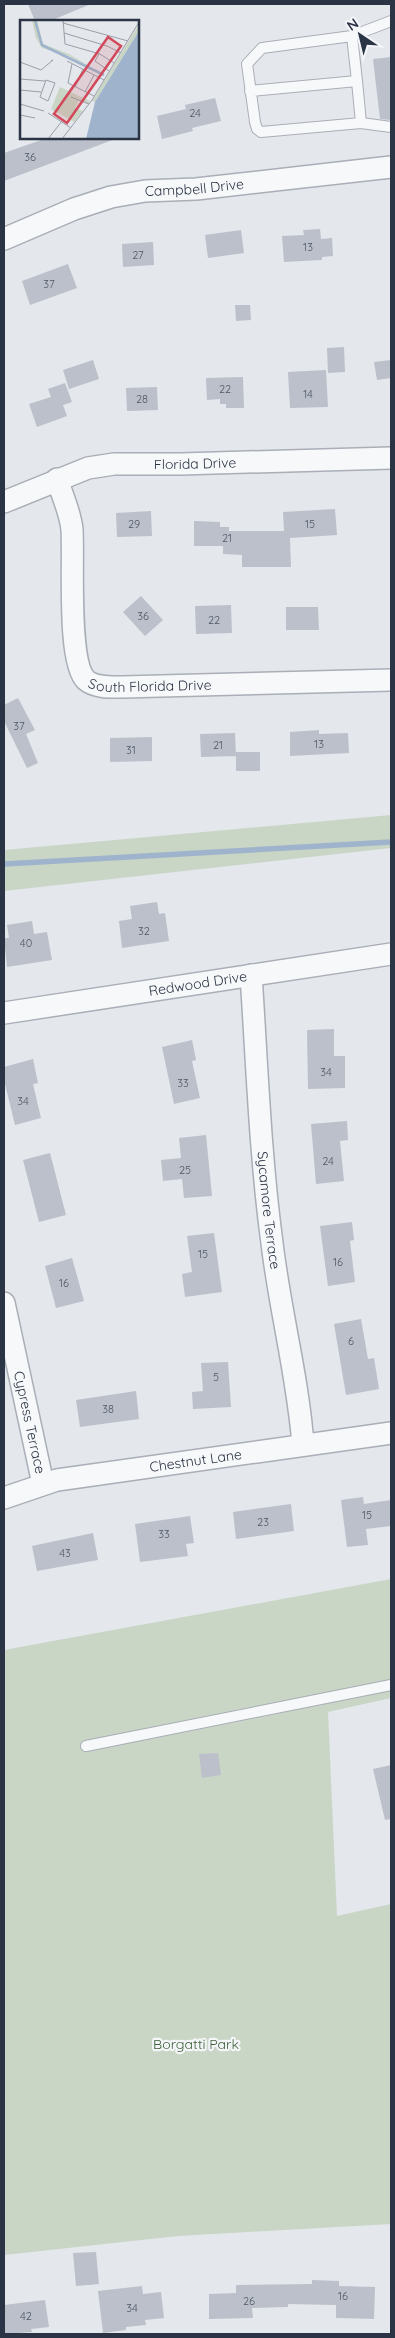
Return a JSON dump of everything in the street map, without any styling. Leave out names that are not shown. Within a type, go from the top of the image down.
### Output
[{"type":"street","name":"Campbell Drive","points":[[4,239],[74,209],[111,197],[145,191],[196,188],[391,167]]},
{"type":"street","name":"Florida Drive","points":[[4,502],[88,468],[114,464],[391,458]]},
{"type":"street","name":"South Florida Drive","points":[[57,479],[72,528],[73,637],[82,672],[89,682],[102,686],[123,687],[391,680]]},
{"type":"street","name":"Redwood Drive","points":[[4,1014],[391,954]]},
{"type":"street","name":"Sycamore Terrace","points":[[251,975],[271,1241],[278,1289],[299,1398],[303,1445]]},
{"type":"street","name":"Cypress Terrace","points":[[4,1303],[43,1484]]},
{"type":"street","name":"Chestnut Lane","points":[[4,1498],[57,1480],[391,1434]]},
{"type":"lane","points":[[391,21],[352,36],[262,48],[246,64],[256,129],[260,132],[361,123],[391,127]]},
{"type":"lane","points":[[352,36],[361,123]]},
{"type":"lane","points":[[250,91],[357,81]]},
{"type":"lane","points":[[86,1746],[391,1684]]},
{"type":"green space","points":[[391,815],[391,848],[4,891],[4,850]]},
{"type":"green space","name":"Borgatti Park","points":[[391,1579],[391,1698],[328,1712],[337,1916],[391,1904],[391,2224],[178,2236],[4,2255],[4,1650]]},
{"type":"building","points":[[28,4],[91,4],[52,20],[35,20]]},
{"type":"building","points":[[391,57],[391,120],[380,119],[373,59]]},
{"type":"building","points":[[215,98],[221,121],[192,128],[193,131],[162,139],[157,116],[186,109],[185,105]]},
{"type":"building","points":[[44,139],[115,139],[4,181],[4,153]]},
{"type":"building","points":[[320,229],[321,239],[332,238],[333,256],[322,257],[322,260],[284,262],[282,236],[304,235],[303,230]]},
{"type":"building","points":[[241,230],[244,253],[208,258],[205,235]]},
{"type":"building","points":[[153,242],[154,265],[123,267],[122,244]]},
{"type":"building","points":[[68,264],[77,288],[30,305],[22,281]]},
{"type":"building","points":[[235,305],[250,305],[251,320],[236,321]]},
{"type":"building","points":[[344,347],[345,372],[328,373],[327,348]]},
{"type":"building","points":[[93,360],[99,379],[69,389],[63,370]]},
{"type":"building","points":[[391,360],[391,378],[377,380],[374,362]]},
{"type":"building","points":[[326,370],[328,407],[290,408],[288,372]]},
{"type":"building","points":[[243,377],[244,408],[226,408],[226,404],[220,404],[220,399],[207,400],[206,378]]},
{"type":"building","points":[[65,383],[72,402],[63,405],[67,416],[37,427],[29,404],[51,397],[48,389]]},
{"type":"building","points":[[157,387],[158,410],[127,411],[126,388]]},
{"type":"building","points":[[335,509],[337,535],[290,538],[291,567],[242,567],[242,555],[223,554],[223,546],[194,546],[194,521],[220,522],[220,527],[229,527],[229,531],[284,531],[283,512]]},
{"type":"building","points":[[151,511],[152,536],[117,537],[116,513]]},
{"type":"building","points":[[141,596],[163,620],[145,636],[123,612]]},
{"type":"building","points":[[231,605],[232,633],[196,634],[195,606]]},
{"type":"building","points":[[286,607],[318,607],[319,630],[286,630]]},
{"type":"building","points":[[18,698],[35,730],[26,734],[38,763],[27,768],[4,721],[4,705]]},
{"type":"building","points":[[319,730],[319,734],[348,733],[349,753],[290,756],[290,732]]},
{"type":"building","points":[[235,733],[236,756],[201,757],[200,734]]},
{"type":"building","points":[[152,737],[152,761],[110,762],[110,738]]},
{"type":"building","points":[[236,752],[260,752],[260,771],[236,771]]},
{"type":"building","points":[[157,902],[159,914],[165,913],[169,941],[122,948],[119,921],[132,919],[130,906]]},
{"type":"building","points":[[32,921],[34,934],[47,932],[52,960],[7,967],[4,938],[9,938],[7,925]]},
{"type":"building","points":[[334,1029],[334,1056],[345,1056],[345,1088],[308,1089],[307,1030]]},
{"type":"building","points":[[192,1040],[196,1060],[192,1061],[200,1098],[174,1104],[162,1047]]},
{"type":"building","points":[[33,1059],[38,1083],[33,1084],[41,1118],[15,1125],[4,1080],[4,1067]]},
{"type":"building","points":[[347,1121],[348,1140],[340,1141],[344,1181],[316,1184],[311,1124]]},
{"type":"building","points":[[206,1135],[212,1196],[184,1198],[182,1179],[163,1181],[161,1160],[181,1158],[179,1138]]},
{"type":"building","points":[[50,1153],[66,1215],[39,1222],[23,1160]]},
{"type":"building","points":[[352,1222],[354,1240],[350,1241],[355,1282],[328,1286],[320,1226]]},
{"type":"building","points":[[214,1233],[222,1292],[185,1297],[182,1274],[192,1272],[187,1236]]},
{"type":"building","points":[[72,1258],[84,1301],[56,1308],[45,1266]]},
{"type":"building","points":[[361,1319],[368,1359],[374,1358],[379,1389],[346,1395],[334,1324]]},
{"type":"building","points":[[228,1362],[231,1407],[193,1409],[192,1392],[203,1391],[201,1363]]},
{"type":"building","points":[[136,1391],[139,1419],[80,1427],[76,1400]]},
{"type":"building","points":[[363,1497],[364,1504],[391,1500],[391,1526],[366,1529],[368,1545],[347,1547],[341,1500]]},
{"type":"building","points":[[291,1504],[294,1531],[236,1539],[233,1512]]},
{"type":"building","points":[[190,1516],[194,1543],[186,1544],[188,1556],[140,1562],[135,1524]]},
{"type":"building","points":[[93,1533],[98,1560],[37,1571],[32,1546]]},
{"type":"building","points":[[218,1753],[221,1775],[202,1778],[199,1754]]},
{"type":"building","points":[[391,1765],[391,1819],[385,1820],[373,1769]]},
{"type":"building","points":[[96,2252],[99,2284],[76,2286],[73,2253]]},
{"type":"building","points":[[312,2280],[339,2281],[339,2286],[375,2287],[374,2319],[336,2318],[336,2305],[288,2304],[288,2307],[252,2308],[253,2318],[209,2319],[209,2294],[236,2293],[236,2285],[312,2284]]},
{"type":"building","points":[[142,2286],[143,2294],[161,2292],[164,2318],[145,2320],[146,2325],[126,2327],[126,2330],[103,2333],[98,2291]]},
{"type":"building","points":[[45,2300],[49,2327],[31,2329],[32,2332],[4,2334],[4,2305]]},
{"type":"waterway","points":[[4,864],[391,842]]}]
